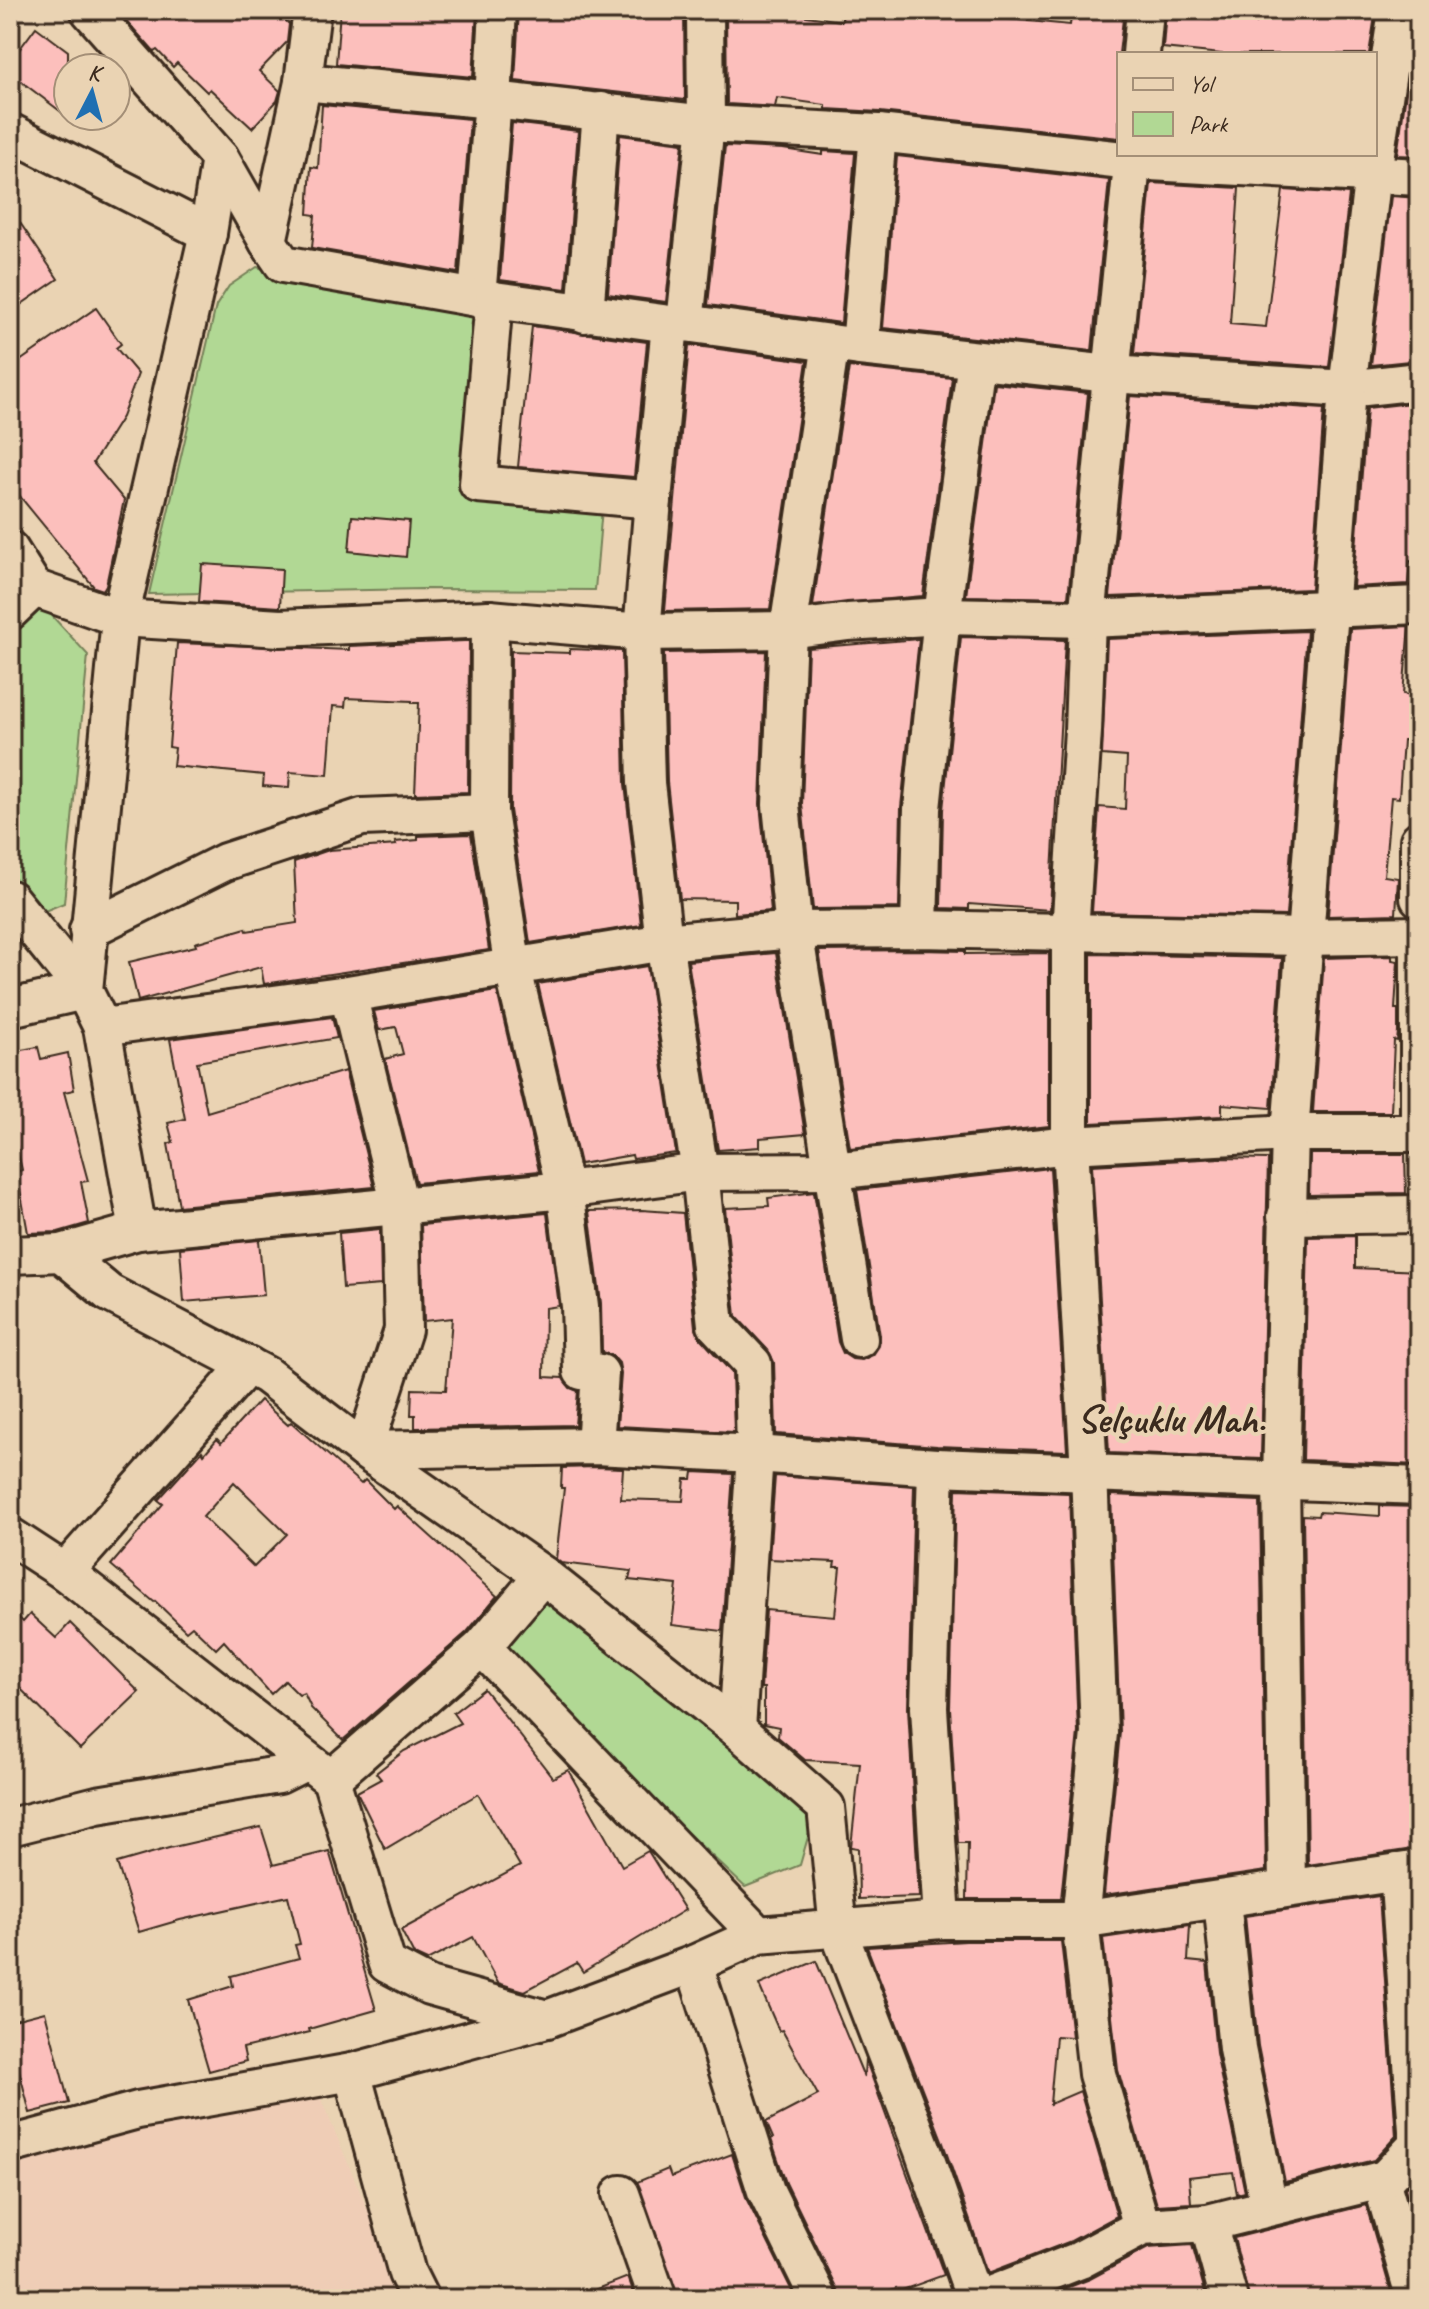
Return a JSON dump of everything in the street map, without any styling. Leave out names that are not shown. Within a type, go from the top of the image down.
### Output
[{"type":"street","points":[[89,10],[220,158],[283,264],[585,314],[1110,374],[1347,389],[1419,381]]},
{"type":"street","points":[[268,242],[303,82],[312,10]]},
{"type":"street","points":[[498,10],[478,484],[653,500]]},
{"type":"street","points":[[705,10],[706,124],[653,500],[642,632],[646,783],[664,942],[700,1172],[716,1325],[753,1364],[755,1454],[737,1729]]},
{"type":"street","points":[[1141,52],[1145,10]]},
{"type":"street","points":[[1377,146],[1397,10]]},
{"type":"street","points":[[303,82],[706,124],[878,133],[1132,158],[1419,177]]},
{"type":"street","points":[[585,314],[601,111]]},
{"type":"street","points":[[10,132],[208,233]]},
{"type":"street","points":[[859,1339],[794,930],[781,805],[788,630],[845,345],[878,133]]},
{"type":"street","points":[[1287,1887],[1281,1480],[1290,1133],[1347,389],[1376,156]]},
{"type":"street","points":[[84,991],[120,618],[208,233],[220,158]]},
{"type":"street","points":[[1132,158],[1087,619],[1070,932],[1070,1145],[1089,1471],[1099,1733],[1080,1920],[1097,2074],[1142,2227]]},
{"type":"street","points":[[919,929],[922,809],[942,616],[976,360]]},
{"type":"street","points":[[10,550],[22,600],[120,618],[280,628],[490,619],[642,632],[788,630],[848,622],[942,616],[1087,619],[1419,605]]},
{"type":"street","points":[[490,619],[489,812],[513,969],[565,1190],[580,1306],[582,1371],[600,1373],[595,1446]]},
{"type":"street","points":[[88,930],[225,862],[362,817],[489,812]]},
{"type":"street","points":[[1419,840],[1419,898]]},
{"type":"street","points":[[10,899],[84,991],[102,1027],[138,1231]]},
{"type":"street","points":[[102,1027],[348,994],[664,942],[794,930],[919,929],[1303,937],[1419,935]]},
{"type":"street","points":[[10,1255],[61,1253],[138,1231],[565,1190],[700,1172],[833,1171],[1070,1145],[1290,1133],[1419,1132],[1419,952]]},
{"type":"street","points":[[10,1008],[84,991]]},
{"type":"street","points":[[348,994],[400,1206],[403,1330],[364,1450]]},
{"type":"street","points":[[1286,1216],[1419,1214]]},
{"type":"street","points":[[10,2145],[138,2110],[352,2072],[547,2019],[694,1964],[758,1935],[838,1930],[942,1920],[1080,1920],[1408,1871],[1418,2144],[1385,2179],[1208,2223],[1142,2227],[1080,2260],[978,2299],[838,1930],[826,1807],[737,1729],[543,1575],[364,1450],[266,1375],[109,1293],[61,1253]]},
{"type":"street","points":[[65,1572],[248,1365]]},
{"type":"street","points":[[364,1450],[595,1446],[936,1467],[1419,1486]]},
{"type":"street","points":[[936,1467],[929,1708],[942,1920]]},
{"type":"street","points":[[10,1536],[65,1572],[319,1770],[387,1964],[429,1986],[547,2019]]},
{"type":"street","points":[[10,1827],[97,1805],[319,1770],[482,1647],[543,1575]]},
{"type":"street","points":[[482,1647],[758,1935]]},
{"type":"street","points":[[1222,1900],[1237,2049],[1269,2207]]},
{"type":"street","points":[[694,1964],[766,2191],[819,2299]]},
{"type":"street","points":[[352,2072],[407,2273],[420,2299]]},
{"type":"street","points":[[1381,2180],[1415,2299]]},
{"type":"street","points":[[621,2194],[658,2299]]},
{"type":"street","points":[[1208,2223],[1229,2299]]},
{"type":"shaded area","points":[[306,2063],[405,2299],[10,2299],[10,2136],[142,2086]]},
{"type":"green space","points":[[257,267],[347,293],[475,312],[464,496],[602,508],[595,590],[424,589],[149,594],[216,306],[229,286]]},
{"type":"green space","points":[[42,605],[88,655],[64,903],[35,915],[10,878],[10,636]]},
{"type":"green space","points":[[549,1597],[814,1816],[800,1865],[745,1887],[493,1649]]},
{"type":"building","points":[[117,10],[275,10],[289,24],[287,42],[259,71],[280,91],[277,101],[252,128],[177,63],[173,67],[157,50],[154,52]]},
{"type":"building","points":[[340,10],[477,10],[473,77],[336,64]]},
{"type":"building","points":[[519,10],[684,10],[685,100],[515,81]]},
{"type":"building","points":[[726,10],[785,10],[785,13],[842,21],[843,10],[999,10],[998,18],[1070,25],[1072,10],[1124,10],[1117,52],[1117,138],[826,109],[826,105],[777,98],[775,107],[727,104]]},
{"type":"building","points":[[1166,10],[1192,10],[1191,17],[1256,23],[1257,10],[1376,10],[1369,52],[1202,52],[1163,48]]},
{"type":"building","points":[[1418,10],[1419,156],[1397,155]]},
{"type":"building","points":[[36,27],[68,51],[52,52],[52,105],[10,73],[10,62]]},
{"type":"building","points":[[322,105],[470,119],[458,273],[312,248],[315,215],[308,214],[311,167],[318,168]]},
{"type":"building","points":[[512,123],[578,131],[566,289],[500,280]]},
{"type":"building","points":[[620,135],[683,143],[666,302],[608,294]]},
{"type":"building","points":[[725,146],[823,155],[823,151],[855,153],[841,323],[708,305]]},
{"type":"building","points":[[897,156],[1109,180],[1092,351],[883,328]]},
{"type":"building","points":[[1151,183],[1239,188],[1230,324],[1266,327],[1283,190],[1349,194],[1329,367],[1134,354]]},
{"type":"building","points":[[1391,196],[1419,198],[1419,360],[1371,365]]},
{"type":"building","points":[[10,208],[58,279],[10,312]]},
{"type":"building","points":[[96,308],[121,344],[116,348],[138,374],[122,417],[93,463],[124,500],[103,590],[94,587],[10,481],[10,368]]},
{"type":"building","points":[[532,326],[647,342],[634,477],[518,467]]},
{"type":"building","points":[[689,345],[807,361],[770,609],[665,611]]},
{"type":"building","points":[[849,367],[952,378],[923,596],[813,606]]},
{"type":"building","points":[[994,383],[1088,393],[1068,598],[966,596]]},
{"type":"building","points":[[1130,396],[1324,409],[1311,589],[1110,597]]},
{"type":"building","points":[[1411,403],[1409,422],[1419,422],[1419,562],[1410,561],[1408,584],[1353,587],[1367,408]]},
{"type":"building","points":[[352,516],[409,521],[406,557],[349,551]]},
{"type":"building","points":[[202,564],[282,569],[280,607],[199,602]]},
{"type":"building","points":[[1409,626],[1403,694],[1410,695],[1406,740],[1403,740],[1399,798],[1391,797],[1384,876],[1398,878],[1396,914],[1328,916],[1350,629]]},
{"type":"building","points":[[1307,631],[1286,916],[1092,912],[1099,807],[1125,809],[1127,757],[1102,755],[1107,639]]},
{"type":"building","points":[[961,637],[1065,640],[1050,910],[969,904],[969,909],[941,908],[943,810]]},
{"type":"building","points":[[919,639],[901,807],[899,908],[813,909],[802,804],[808,648]]},
{"type":"building","points":[[469,641],[468,792],[415,794],[419,703],[412,701],[346,698],[345,707],[333,706],[328,775],[290,772],[289,788],[263,786],[264,775],[173,766],[175,748],[169,747],[177,643],[349,650],[349,646]]},
{"type":"building","points":[[570,649],[622,651],[625,784],[641,925],[530,943],[510,810],[511,651],[570,653]]},
{"type":"building","points":[[766,651],[760,804],[771,911],[735,914],[735,900],[680,899],[667,782],[664,653]]},
{"type":"building","points":[[471,834],[489,950],[264,984],[261,967],[138,1001],[129,962],[196,946],[195,943],[246,928],[247,931],[297,923],[294,862],[329,850],[396,845],[395,842],[418,840],[418,836]]},
{"type":"building","points":[[819,951],[965,951],[965,954],[1049,953],[1049,1126],[850,1148]]},
{"type":"building","points":[[776,953],[805,1134],[760,1138],[760,1147],[718,1150],[688,961]]},
{"type":"building","points":[[1091,954],[1282,958],[1271,1108],[1222,1104],[1222,1116],[1091,1123]]},
{"type":"building","points":[[1392,956],[1392,960],[1398,961],[1395,1009],[1398,1009],[1398,1032],[1397,1041],[1394,1040],[1391,1112],[1313,1112],[1324,958]]},
{"type":"building","points":[[647,966],[676,1153],[633,1159],[632,1155],[580,1164],[538,984]]},
{"type":"building","points":[[497,991],[539,1171],[416,1183],[385,1059],[403,1054],[396,1027],[379,1030],[374,1011]]},
{"type":"building","points":[[332,1017],[337,1038],[197,1062],[207,1112],[345,1071],[374,1187],[179,1206],[168,1144],[173,1142],[168,1123],[185,1119],[170,1039]]},
{"type":"building","points":[[38,1047],[41,1059],[68,1053],[74,1090],[64,1092],[88,1181],[81,1182],[89,1223],[58,1232],[28,1233],[17,1172],[22,1170],[10,1120],[10,1052]]},
{"type":"building","points":[[1310,1154],[1405,1154],[1406,1193],[1309,1195]]},
{"type":"building","points":[[1221,1158],[1268,1159],[1261,1459],[1109,1453],[1092,1165]]},
{"type":"building","points":[[1050,1168],[1067,1451],[937,1446],[776,1434],[774,1362],[768,1350],[736,1316],[725,1208],[769,1206],[768,1198],[814,1192],[838,1342],[843,1353],[852,1359],[862,1360],[873,1355],[879,1346],[880,1336],[857,1190]]},
{"type":"building","points":[[589,1211],[683,1213],[695,1327],[701,1339],[732,1373],[734,1432],[617,1426],[621,1374],[619,1363],[613,1356],[602,1352],[601,1303]]},
{"type":"building","points":[[547,1213],[559,1306],[545,1308],[544,1377],[563,1378],[570,1388],[578,1391],[575,1425],[415,1428],[415,1415],[411,1415],[412,1389],[446,1390],[452,1318],[424,1321],[421,1225]]},
{"type":"building","points":[[380,1229],[381,1285],[343,1288],[339,1233]]},
{"type":"building","points":[[1355,1236],[1355,1268],[1419,1271],[1419,1465],[1303,1460],[1308,1237]]},
{"type":"building","points":[[259,1240],[264,1295],[184,1302],[180,1248]]},
{"type":"building","points":[[260,1400],[288,1425],[291,1422],[361,1484],[365,1480],[394,1509],[397,1506],[497,1596],[467,1632],[343,1740],[311,1708],[304,1693],[299,1695],[285,1681],[271,1694],[224,1641],[216,1649],[192,1626],[186,1631],[111,1565],[163,1504],[158,1500],[202,1451],[204,1454],[217,1439],[221,1443]],"holes":[[[234,1482],[287,1534],[254,1567],[203,1517]]]},
{"type":"building","points":[[562,1468],[623,1468],[621,1499],[683,1501],[685,1479],[692,1479],[693,1472],[733,1474],[722,1631],[672,1625],[677,1585],[629,1580],[631,1571],[561,1563],[556,1559],[564,1488],[561,1488]]},
{"type":"building","points":[[775,1476],[914,1486],[908,1708],[919,1897],[859,1899],[858,1848],[851,1847],[860,1763],[805,1760],[778,1737],[779,1727],[764,1724],[764,1688],[761,1688],[766,1610],[835,1616],[840,1567],[834,1567],[835,1562],[769,1559]]},
{"type":"building","points":[[956,1489],[1069,1493],[1078,1732],[1061,1899],[967,1899],[968,1843],[958,1843],[950,1708]]},
{"type":"building","points":[[1111,1495],[1260,1501],[1266,1871],[1104,1895],[1120,1732]]},
{"type":"building","points":[[1380,1506],[1419,1507],[1419,1848],[1308,1865],[1303,1515],[1318,1516],[1319,1512],[1380,1516]]},
{"type":"building","points":[[10,1609],[23,1622],[30,1614],[56,1638],[70,1623],[139,1692],[80,1749],[10,1678]]},
{"type":"building","points":[[484,1689],[553,1778],[568,1770],[622,1866],[648,1851],[685,1910],[583,1972],[577,1963],[525,1991],[498,1983],[473,1937],[427,1961],[414,1955],[401,1930],[520,1866],[478,1794],[385,1849],[357,1792],[381,1779],[376,1773],[404,1751],[460,1723],[453,1713]]},
{"type":"building","points":[[261,1827],[273,1865],[329,1851],[376,2010],[309,2029],[310,2032],[243,2048],[246,2061],[209,2071],[188,2000],[233,1986],[231,1976],[299,1958],[295,1945],[300,1944],[288,1896],[139,1932],[117,1863]]},
{"type":"building","points":[[1379,1896],[1396,2136],[1374,2160],[1285,2182],[1258,2046],[1245,1916]]},
{"type":"building","points":[[1190,1925],[1188,1961],[1207,1963],[1216,2053],[1245,2192],[1237,2194],[1233,2172],[1189,2177],[1191,2203],[1157,2205],[1118,2070],[1103,1938]]},
{"type":"building","points":[[966,1941],[1061,1941],[1072,2037],[1056,2036],[1050,2104],[1080,2091],[1117,2216],[1071,2241],[988,2273],[942,2140],[867,1947]]},
{"type":"building","points":[[816,1961],[864,2077],[865,2058],[944,2275],[897,2292],[896,2288],[865,2299],[840,2299],[786,2183],[766,2122],[818,2095],[782,2030],[779,2031],[759,1985]]},
{"type":"building","points":[[45,2012],[69,2103],[30,2113],[10,2035],[10,2021]]},
{"type":"building","points":[[732,2154],[747,2200],[796,2299],[678,2299],[637,2182],[668,2169],[671,2177]]},
{"type":"building","points":[[1419,2174],[1419,2237],[1405,2188]]},
{"type":"building","points":[[1366,2205],[1393,2299],[1249,2299],[1234,2238]]},
{"type":"building","points":[[1192,2245],[1207,2299],[1038,2299],[1090,2279],[1148,2248]]},
{"type":"building","points":[[628,2277],[636,2299],[577,2297]]},
{"type":"district","name":"Selçuklu Mah.","points":[[1171,1418]]}]
